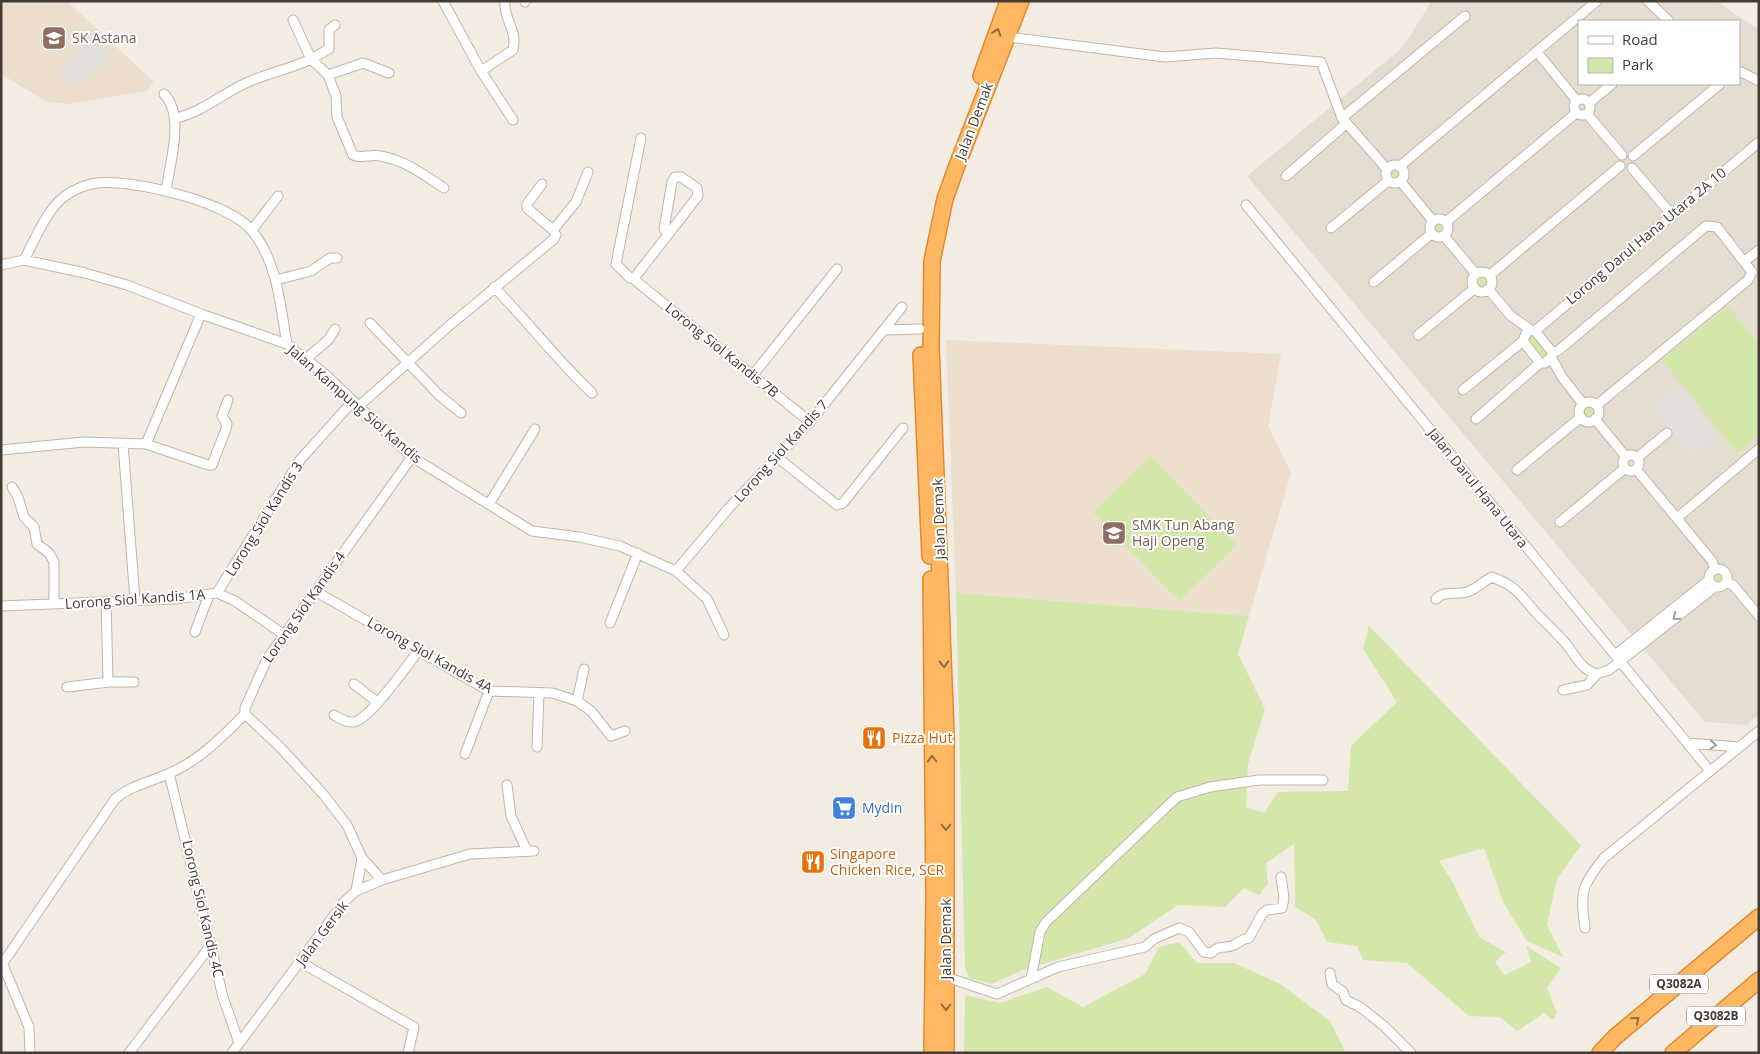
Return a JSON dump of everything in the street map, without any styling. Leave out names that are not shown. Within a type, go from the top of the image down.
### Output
[{"type":"highway","name":"Jalan Demak","points":[[932,1053],[934,896],[932,611],[920,329],[922,267],[929,226],[950,157],[1008,1]]},
{"type":"highway","name":"Jalan Demak","points":[[946,1053],[946,734],[931,347],[932,261],[945,199],[1021,1]]},
{"type":"highway","name":"Q3082A","points":[[1600,1053],[1615,1037],[1759,917]]},
{"type":"highway","name":"Q3082B","points":[[1673,1053],[1759,980]]},
{"type":"street","points":[[442,1],[481,71],[513,120]]},
{"type":"street","points":[[481,71],[513,50],[513,28],[505,12],[505,1]]},
{"type":"street","points":[[1401,182],[1394,184],[1388,181],[1385,176],[1387,169],[1394,165],[1400,166],[1597,1]]},
{"type":"street","points":[[1648,1],[1668,20]]},
{"type":"street","points":[[1286,176],[1345,121],[1465,16]]},
{"type":"street","points":[[293,20],[312,59],[328,75],[336,96],[337,117],[353,155],[357,157],[378,155],[402,162],[444,188]]},
{"type":"street","points":[[176,118],[188,115],[222,94],[248,82],[312,59],[329,49],[329,30],[335,25]]},
{"type":"street","points":[[1008,37],[1165,57],[1216,52],[1321,62],[1345,121],[1387,169]]},
{"type":"street","points":[[1537,52],[1577,101]]},
{"type":"street","points":[[328,75],[363,64],[389,73]]},
{"type":"street","points":[[1740,72],[1759,81]]},
{"type":"street","points":[[1589,103],[1611,85]]},
{"type":"street","points":[[1633,156],[1719,85]]},
{"type":"street","points":[[164,94],[171,100],[176,118],[166,190]]},
{"type":"street","points":[[1577,101],[1582,99],[1589,103]]},
{"type":"street","points":[[1576,113],[1575,106],[1577,101]]},
{"type":"street","points":[[1588,114],[1589,103]]},
{"type":"street","points":[[1576,113],[1581,115],[1588,114]]},
{"type":"street","points":[[1446,222],[1576,113]]},
{"type":"street","points":[[1588,114],[1622,155]]},
{"type":"street","name":"Lorong Siol Kandis 7B","points":[[641,138],[616,264],[624,274],[630,278],[635,277],[636,282],[810,422]]},
{"type":"street","name":"Lorong Darul Hana Utara 2A 10","points":[[1463,390],[1759,142]]},
{"type":"street","points":[[1620,166],[1619,160],[1622,155],[1627,153],[1633,156],[1635,162],[1632,168]]},
{"type":"street","points":[[1400,166],[1404,175],[1401,182]]},
{"type":"street","points":[[1620,166],[1626,169],[1632,168]]},
{"type":"street","points":[[1490,275],[1620,166]]},
{"type":"street","points":[[1632,168],[1672,215]]},
{"type":"street","points":[[542,184],[527,204],[527,208],[553,230],[576,202],[588,172]]},
{"type":"street","points":[[635,277],[699,192],[681,177],[675,177],[672,182],[664,222],[664,229],[668,233]]},
{"type":"street","points":[[1331,228],[1388,181]]},
{"type":"street","points":[[1401,182],[1433,221]]},
{"type":"street","points":[[24,260],[60,201],[73,192],[95,183],[115,183],[166,190],[202,201],[227,212],[252,230],[266,252],[276,280],[287,344]]},
{"type":"street","points":[[252,230],[278,196]]},
{"type":"street","name":"Jalan Darul Hana Utara","points":[[1246,205],[1710,771]]},
{"type":"street","points":[[1441,219],[1446,222],[1448,228],[1444,236],[1438,238],[1432,234],[1429,226],[1433,221],[1441,219]]},
{"type":"street","points":[[1476,419],[1706,226],[1717,227],[1746,261],[1752,272],[1748,280],[1597,406]]},
{"type":"street","name":"Lorong Siol Kandis 3","points":[[195,632],[213,594],[300,460],[356,404],[408,363],[494,287],[554,238],[556,235],[553,230]]},
{"type":"street","points":[[1374,282],[1432,234]]},
{"type":"street","points":[[1444,236],[1476,274]]},
{"type":"street","points":[[1746,261],[1759,250]]},
{"type":"street","points":[[276,280],[311,271],[330,258],[337,258]]},
{"type":"street","name":"Jalan Kampung Siol Kandis","points":[[1,265],[24,260],[127,285],[201,314],[287,344],[356,404],[412,457],[532,530],[579,537],[620,546],[676,572],[708,599],[724,635]]},
{"type":"street","points":[[753,375],[837,268]]},
{"type":"street","points":[[1484,272],[1490,275],[1492,281],[1488,289],[1482,291],[1475,288],[1472,280],[1476,274],[1484,272]]},
{"type":"street","points":[[494,287],[542,338],[554,356],[592,393]]},
{"type":"street","points":[[1418,335],[1475,288]]},
{"type":"street","points":[[1488,289],[1511,316],[1523,339],[1547,359],[1583,404]]},
{"type":"street","name":"Lorong Siol Kandis 7","points":[[676,572],[728,510],[810,422],[902,307]]},
{"type":"street","points":[[146,444],[201,314]]},
{"type":"street","points":[[1511,316],[1533,331],[1547,359]]},
{"type":"street","points":[[370,323],[451,407],[461,414]]},
{"type":"street","points":[[306,359],[325,343],[335,329]]},
{"type":"street","points":[[885,330],[920,329]]},
{"type":"street","points":[[1,450],[84,442],[146,444],[208,465],[212,464],[226,429],[227,424],[222,416],[228,400]]},
{"type":"street","points":[[1589,402],[1597,406],[1598,413],[1595,419],[1587,421],[1581,417],[1579,409],[1583,404],[1589,402]]},
{"type":"street","points":[[1517,470],[1581,417]]},
{"type":"street","points":[[1595,419],[1626,457]]},
{"type":"street","points":[[778,458],[837,505],[843,504],[903,428]]},
{"type":"street","points":[[489,504],[535,429]]},
{"type":"street","points":[[1637,458],[1666,433]]},
{"type":"street","points":[[123,444],[134,600]]},
{"type":"street","points":[[1677,518],[1759,449]]},
{"type":"street","points":[[1633,455],[1637,458],[1639,462],[1636,469],[1631,471],[1625,468],[1623,462],[1626,457],[1633,455]]},
{"type":"street","name":"Lorong Siol Kandis 4","points":[[2,966],[114,799],[123,791],[169,774],[203,755],[245,714],[245,708],[263,666],[412,457]]},
{"type":"street","points":[[1560,522],[1625,468]]},
{"type":"street","points":[[1636,469],[1712,561],[1716,569],[1725,572],[1726,582]]},
{"type":"street","points":[[12,487],[18,497],[24,516],[34,526],[37,544],[49,554],[54,562],[54,604]]},
{"type":"street","points":[[610,622],[638,553]]},
{"type":"street","points":[[1712,583],[1710,574],[1716,569]]},
{"type":"street","points":[[1436,599],[1442,593],[1466,592],[1474,589],[1492,577],[1500,580],[1525,597],[1569,648],[1581,666],[1597,674]]},
{"type":"street","points":[[1712,583],[1721,587],[1726,582]]},
{"type":"street","points":[[1726,582],[1733,585],[1759,616]]},
{"type":"street","points":[[1564,690],[1587,685],[1597,674],[1609,670],[1618,658],[1712,583]]},
{"type":"street","name":"Lorong Siol Kandis 4A","points":[[315,591],[490,691],[552,693],[577,701],[591,711],[609,735],[625,731]]},
{"type":"street","name":"Lorong Siol Kandis 1A","points":[[1,606],[106,602],[213,594],[235,601],[286,636]]},
{"type":"street","points":[[106,602],[109,682]]},
{"type":"street","points":[[334,716],[348,722],[356,722],[388,692],[419,650]]},
{"type":"street","points":[[577,701],[584,669]]},
{"type":"street","points":[[67,686],[134,682]]},
{"type":"street","points":[[354,684],[377,702]]},
{"type":"street","points":[[466,754],[490,691]]},
{"type":"street","points":[[537,747],[539,694]]},
{"type":"street","points":[[245,714],[280,747],[323,794],[348,825],[362,858],[382,880]]},
{"type":"street","points":[[1585,928],[1581,899],[1588,878],[1604,858],[1759,731]]},
{"type":"street","points":[[1688,743],[1739,747]]},
{"type":"street","name":"Lorong Siol Kandis 4C","points":[[169,774],[224,998],[240,1043]]},
{"type":"street","points":[[1031,979],[1040,932],[1046,922],[1177,797],[1210,787],[1259,780],[1323,780]]},
{"type":"street","name":"Jalan Gersik","points":[[232,1053],[344,902],[356,891],[382,880],[470,854],[530,851],[511,816],[507,785]]},
{"type":"street","points":[[356,891],[362,858]]},
{"type":"street","points":[[946,977],[997,994],[1058,967],[1145,947],[1154,939],[1178,928],[1189,932],[1200,948],[1207,953],[1219,947],[1232,945],[1238,940],[1249,938],[1262,914],[1267,910],[1282,908],[1284,898],[1281,877]]},
{"type":"street","points":[[129,1053],[211,945]]},
{"type":"street","points":[[300,962],[414,1027],[408,1053]]},
{"type":"street","points":[[2,966],[29,1027],[30,1053]]},
{"type":"street","points":[[1330,973],[1332,984],[1343,992],[1346,1000],[1360,1007],[1384,1026],[1410,1053]]},
{"type":"shaded area","name":"SK Astana","points":[[1,1],[67,1],[154,82],[147,91],[69,104],[47,102],[1,74]]},
{"type":"shaded area","points":[[1432,1],[1716,1],[1759,30],[1759,714],[1747,725],[1705,722],[1247,176],[1402,48]]},
{"type":"shaded area","points":[[94,35],[112,55],[76,87],[59,72]]},
{"type":"shaded area","name":"SMK Tun Abang Haji Openg","points":[[946,340],[1281,354],[1268,426],[1291,473],[1249,616],[956,593]]},
{"type":"shaded area","points":[[1678,384],[1719,434],[1692,456],[1651,405]]},
{"type":"green space","points":[[1395,168],[1401,174],[1395,180],[1389,174]]},
{"type":"green space","points":[[1438,222],[1444,228],[1438,234],[1432,228]]},
{"type":"green space","points":[[1482,276],[1488,282],[1482,288],[1476,282]]},
{"type":"green space","points":[[1728,306],[1759,344],[1759,435],[1737,453],[1662,360]]},
{"type":"green space","points":[[1533,334],[1549,355],[1542,360],[1526,338]]},
{"type":"green space","points":[[1589,405],[1595,411],[1589,417],[1583,411]]},
{"type":"green space","points":[[1151,456],[1237,545],[1179,601],[1093,512]]},
{"type":"green space","points":[[1718,572],[1724,578],[1718,584],[1712,578]]},
{"type":"green space","points":[[956,593],[1249,616],[1238,654],[1265,709],[1248,764],[1246,807],[1264,813],[1278,792],[1348,791],[1351,746],[1397,702],[1363,649],[1369,626],[1581,845],[1557,879],[1547,925],[1563,957],[1527,941],[1503,902],[1484,848],[1439,861],[1452,881],[1479,937],[1506,952],[1495,962],[1505,975],[1531,962],[1526,946],[1561,968],[1547,988],[1557,1013],[1553,1020],[1544,1013],[1517,1031],[1500,1017],[1469,1016],[1407,963],[1363,960],[1357,946],[1327,942],[1316,920],[1295,907],[1294,844],[1266,863],[1268,884],[1259,895],[1244,888],[1225,907],[1178,905],[1129,938],[1023,970],[992,984],[969,978],[965,967]]},
{"type":"green space","points":[[1179,942],[1197,963],[1234,963],[1280,984],[1330,1021],[1346,1053],[964,1053],[965,995],[1000,1003],[1047,987],[1083,1007],[1145,974],[1159,947]]},
{"type":"place","name":"SK Astana","points":[[54,38]]},
{"type":"place","name":"SMK Tun Abang Haji Openg","points":[[1114,533]]},
{"type":"place","name":"Pizza Hut","points":[[874,738]]},
{"type":"place","name":"Mydin","points":[[844,808]]},
{"type":"place","name":"Singapore Chicken Rice, SCR","points":[[813,862]]}]
